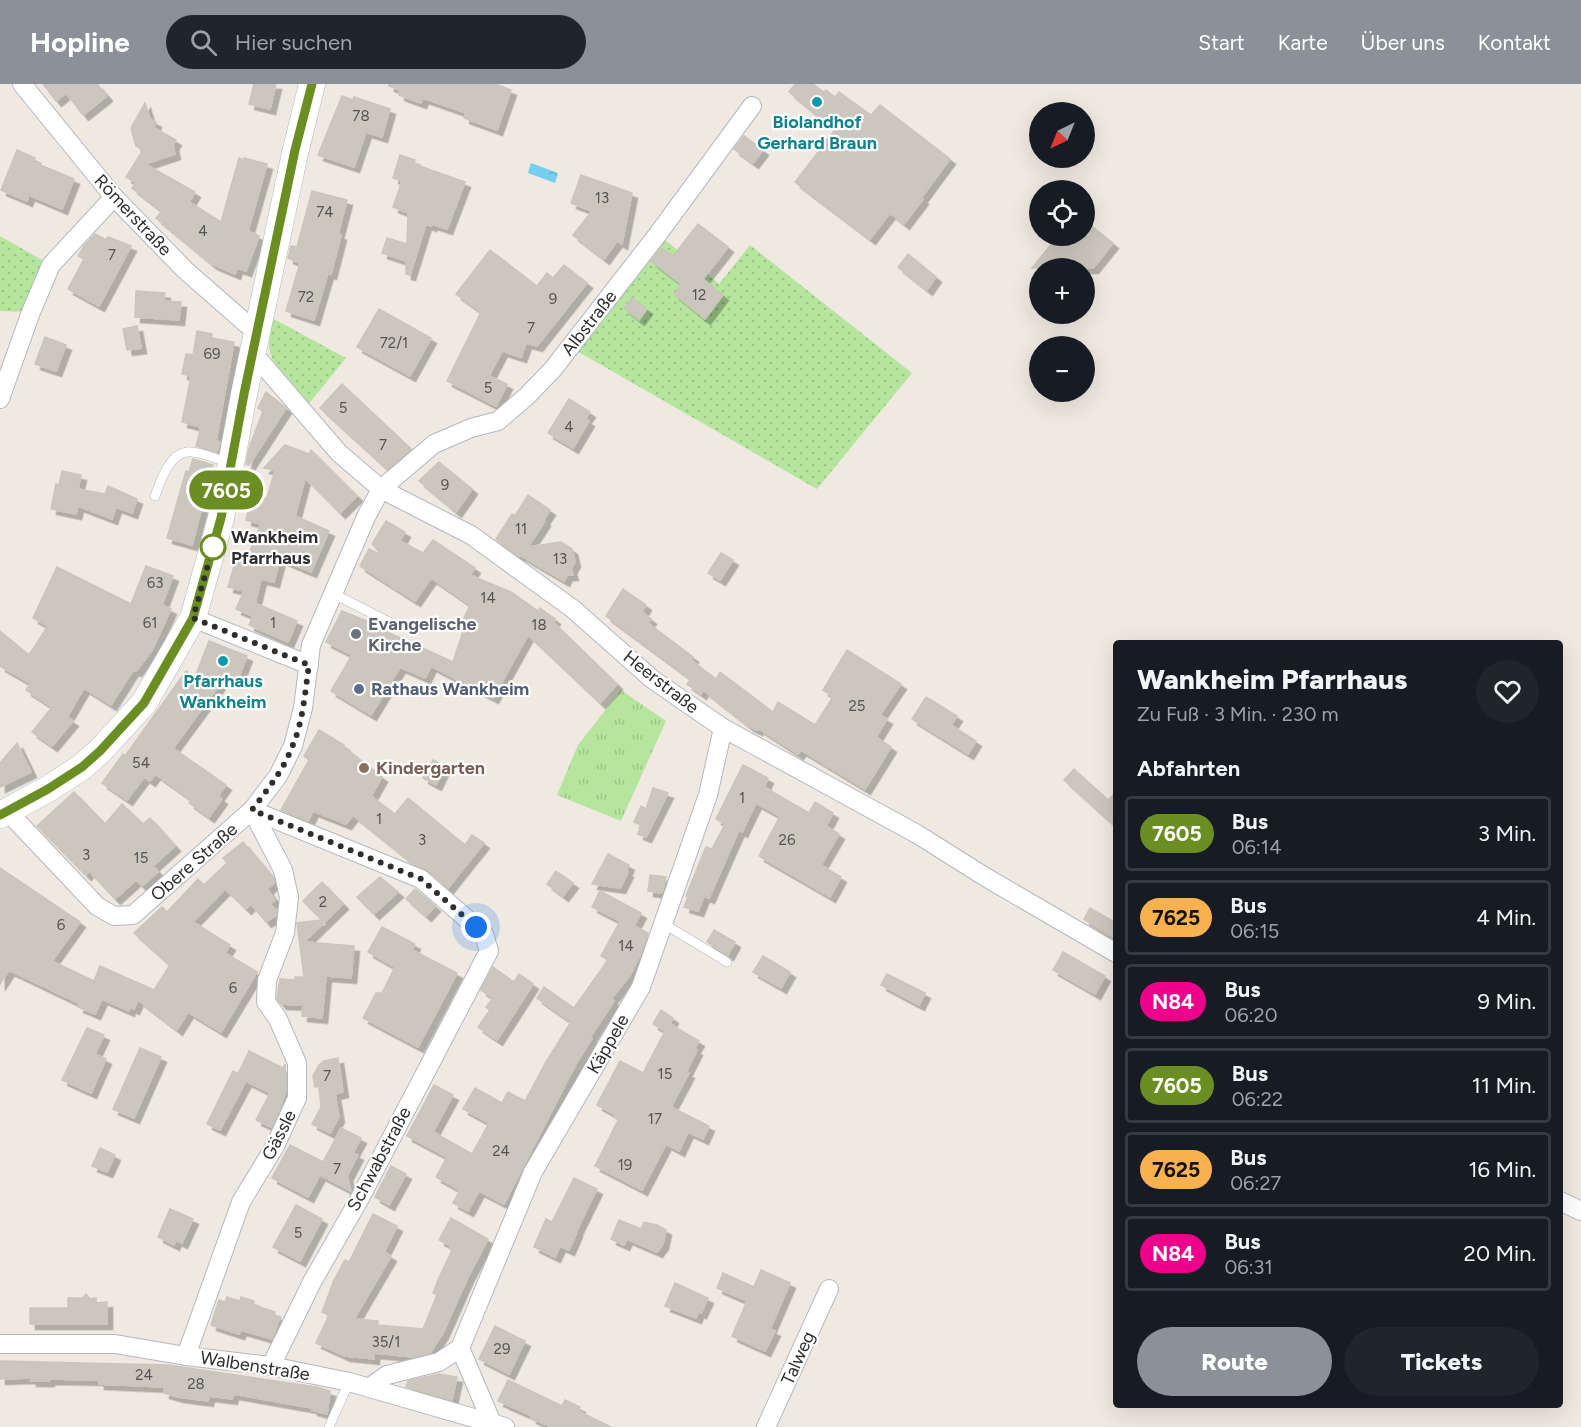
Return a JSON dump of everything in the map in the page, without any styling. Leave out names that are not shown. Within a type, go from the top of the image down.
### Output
[{"type":"street","name":"Römerstraße","points":[[22,84],[114,197],[255,343]]},
{"type":"street","points":[[4,814],[82,767],[100,751],[144,703],[193,618],[221,518],[295,150],[312,84]]},
{"type":"street","name":"Albstraße","points":[[381,489],[434,444],[471,428],[498,421],[533,389],[552,369],[658,234],[752,106]]},
{"type":"street","points":[[0,399],[51,265],[114,197]]},
{"type":"street","name":"Heerstraße","points":[[255,343],[339,453],[381,489],[471,535],[573,609],[652,679],[723,728],[917,834],[987,878],[1113,951]]},
{"type":"street","name":"Obere Straße","points":[[4,814],[98,906],[114,916],[132,915],[252,810],[278,776],[293,746],[303,708],[311,645],[366,518],[381,489]]},
{"type":"street","points":[[193,618],[309,665]]},
{"type":"street","name":"Käppele","points":[[460,1348],[533,1172],[641,987],[708,795],[723,728]]},
{"type":"street","name":"Schwabstraße","points":[[252,810],[421,879],[484,934],[489,951],[360,1198],[312,1282],[271,1366]]},
{"type":"street","name":"Gässle","points":[[186,1356],[241,1202],[275,1146],[297,1098],[297,1063],[278,1018],[266,1002],[267,980],[285,933],[289,897],[283,870],[252,810]]},
{"type":"street","points":[[1563,1202],[1581,1211]]},
{"type":"street","name":"Talweg","points":[[766,1427],[829,1289]]},
{"type":"street","name":"Walbenstraße","points":[[0,1344],[115,1344],[186,1356],[271,1366],[370,1387],[498,1425]]},
{"type":"street","points":[[370,1387],[387,1375],[439,1362],[460,1348],[498,1425]]},
{"type":"lane","points":[[155,496],[165,470],[178,456],[189,451],[231,463]]},
{"type":"lane","points":[[334,594],[393,624]]},
{"type":"lane","points":[[663,924],[727,962]]},
{"type":"lane","points":[[329,1427],[350,1382]]},
{"type":"green space","points":[[658,234],[719,284],[750,245],[912,373],[817,489],[570,347]]},
{"type":"green space","points":[[0,236],[51,265],[31,312],[0,311]]},
{"type":"green space","points":[[274,319],[346,358],[307,406],[295,393],[297,389],[272,358],[269,342]]},
{"type":"green space","points":[[621,690],[666,721],[621,821],[557,795],[578,745]]},
{"type":"water","points":[[531,163],[558,173],[555,183],[528,173]]},
{"type":"building","points":[[43,84],[97,84],[107,96],[83,115],[66,93],[56,101]]},
{"type":"building","points":[[254,84],[276,84],[270,109],[249,104]]},
{"type":"building","points":[[389,84],[495,84],[511,90],[497,130],[464,118],[466,113],[423,98],[421,103],[399,95],[400,90]]},
{"type":"building","points":[[795,84],[813,84],[835,97],[839,92],[871,115],[880,105],[950,159],[904,224],[890,213],[870,239],[795,182],[835,130],[789,92]]},
{"type":"building","points":[[342,96],[353,100],[354,97],[390,109],[382,137],[366,132],[354,167],[318,155]]},
{"type":"building","points":[[145,103],[150,119],[156,122],[154,128],[176,140],[173,145],[175,154],[145,164],[195,192],[189,202],[221,222],[239,158],[267,164],[248,231],[259,236],[246,271],[237,268],[235,274],[212,264],[156,218],[162,211],[132,188],[136,183],[126,177],[143,150],[136,146],[131,128]]},
{"type":"building","points":[[744,136],[763,150],[753,163],[734,149]]},
{"type":"building","points":[[17,150],[35,158],[33,162],[74,179],[62,209],[29,195],[27,201],[1,190]]},
{"type":"building","points":[[400,155],[415,160],[414,164],[465,182],[447,229],[426,224],[410,275],[406,274],[406,261],[382,253],[387,238],[407,244],[408,213],[393,207],[402,181],[393,178]]},
{"type":"building","points":[[581,175],[632,193],[622,244],[617,241],[604,259],[573,235],[592,211],[571,203]]},
{"type":"building","points":[[312,191],[347,200],[331,274],[328,273],[314,320],[286,311],[300,263],[288,258],[291,246],[297,247]]},
{"type":"building","points":[[698,224],[728,247],[703,279],[723,295],[705,319],[674,294],[681,284],[651,261],[662,248],[673,256]]},
{"type":"building","points":[[1095,229],[1113,243],[1095,266],[1095,258],[1040,258],[1050,246],[1095,246]]},
{"type":"building","points":[[95,234],[106,240],[108,237],[131,246],[99,306],[68,289],[84,259],[78,256]]},
{"type":"building","points":[[490,250],[537,286],[547,273],[553,278],[564,265],[587,283],[537,346],[526,343],[521,357],[502,351],[489,376],[507,384],[496,406],[447,381],[481,312],[456,294]]},
{"type":"building","points":[[908,254],[936,277],[927,290],[898,267]]},
{"type":"building","points":[[136,291],[165,293],[164,301],[181,302],[179,320],[135,317]]},
{"type":"building","points":[[632,298],[647,309],[639,320],[624,308]]},
{"type":"building","points":[[379,309],[431,338],[410,376],[357,347]]},
{"type":"building","points":[[137,326],[141,348],[127,350],[123,329]]},
{"type":"building","points":[[197,331],[212,334],[211,338],[234,342],[216,441],[220,442],[217,452],[196,446],[201,427],[182,422],[191,376],[182,374],[186,354],[193,355]]},
{"type":"building","points":[[45,337],[66,345],[56,371],[35,364]]},
{"type":"building","points":[[342,384],[411,449],[387,469],[320,408]]},
{"type":"building","points":[[266,392],[286,408],[249,465],[246,464],[249,448],[263,411],[258,408]]},
{"type":"building","points":[[569,399],[590,412],[585,419],[589,421],[573,448],[548,433]]},
{"type":"building","points":[[285,445],[309,454],[311,450],[357,496],[340,513],[305,478],[295,516],[329,531],[311,572],[280,559],[274,582],[261,579],[255,603],[297,621],[288,642],[249,625],[253,616],[236,609],[244,591],[228,587],[237,556],[247,558],[261,524],[246,520],[253,494],[267,498],[275,470],[264,468]]},
{"type":"building","points":[[193,459],[213,465],[192,545],[167,538],[186,471],[189,472]]},
{"type":"building","points":[[439,462],[472,489],[456,512],[419,481]]},
{"type":"building","points":[[62,471],[81,475],[78,489],[105,494],[108,486],[137,499],[132,513],[116,507],[112,519],[78,506],[76,514],[51,509],[56,484],[59,485]]},
{"type":"building","points":[[528,495],[550,510],[528,547],[561,542],[572,549],[575,562],[571,569],[573,575],[567,575],[564,581],[519,556],[496,539],[512,514],[515,516]]},
{"type":"building","points":[[386,521],[405,532],[400,541],[423,553],[433,540],[475,568],[470,575],[511,592],[538,611],[540,608],[555,619],[553,622],[617,684],[600,703],[528,635],[493,698],[431,666],[425,678],[400,667],[371,715],[331,691],[352,655],[326,642],[342,611],[384,628],[383,630],[453,662],[467,619],[464,618],[470,605],[431,578],[415,601],[360,566],[369,549],[383,556],[372,544]]},
{"type":"building","points":[[721,553],[733,560],[720,580],[708,573]]},
{"type":"building","points":[[146,566],[173,576],[162,605],[171,609],[152,650],[136,671],[133,670],[111,705],[84,688],[67,717],[73,721],[52,746],[32,732],[52,707],[26,690],[30,683],[0,666],[0,631],[29,655],[48,626],[33,618],[57,567],[131,604]]},
{"type":"building","points":[[623,589],[646,605],[642,612],[651,619],[648,623],[693,657],[691,660],[716,679],[720,672],[773,712],[778,702],[815,725],[833,697],[823,690],[847,650],[901,684],[880,715],[887,719],[876,737],[891,747],[865,789],[801,750],[798,754],[758,728],[757,730],[749,726],[703,690],[701,694],[687,684],[691,679],[606,616]]},
{"type":"building","points":[[209,641],[247,656],[237,682],[225,677],[173,748],[226,785],[218,796],[222,799],[209,817],[189,803],[192,800],[155,774],[150,781],[144,777],[127,800],[102,783],[123,754],[125,756],[186,671],[195,677]]},
{"type":"building","points":[[926,697],[957,716],[951,725],[976,741],[968,754],[912,719]]},
{"type":"building","points":[[319,730],[344,745],[382,777],[371,796],[395,814],[408,798],[465,845],[472,835],[484,843],[448,888],[428,870],[414,864],[353,815],[346,824],[313,811],[308,821],[281,810],[309,760],[304,756]]},
{"type":"building","points":[[17,743],[31,772],[0,787],[0,763]]},
{"type":"building","points":[[433,760],[445,766],[436,785],[423,778]]},
{"type":"building","points":[[743,765],[768,778],[764,787],[809,813],[815,802],[833,813],[826,826],[839,834],[821,865],[841,877],[830,897],[759,856],[780,816],[756,803],[742,832],[739,830],[709,898],[704,896],[698,911],[684,907],[688,897],[686,896],[706,847],[712,849],[725,824],[716,819]]},
{"type":"building","points":[[1074,769],[1108,800],[1113,795],[1113,824],[1064,780]]},
{"type":"building","points":[[653,788],[668,793],[646,837],[638,834],[641,825],[634,822],[641,806],[646,809]]},
{"type":"building","points":[[74,792],[105,824],[122,804],[143,824],[150,818],[175,846],[153,866],[158,872],[142,886],[136,880],[115,899],[89,871],[86,875],[37,826]]},
{"type":"building","points":[[243,842],[273,878],[274,883],[267,889],[275,900],[270,904],[276,911],[276,915],[266,922],[251,904],[246,909],[225,889],[193,922],[230,945],[225,953],[257,972],[221,1032],[188,1012],[177,1030],[138,1000],[134,1009],[130,1007],[129,1011],[102,999],[95,1014],[78,1007],[80,1004],[9,970],[0,984],[0,868],[80,922],[52,961],[94,981],[100,966],[154,990],[170,965],[134,933],[162,907],[167,912],[198,879],[204,885],[227,863],[223,858]]},
{"type":"building","points":[[608,854],[629,865],[620,888],[592,884]]},
{"type":"building","points":[[556,871],[573,883],[563,896],[547,884]]},
{"type":"building","points":[[650,875],[666,877],[662,893],[648,891]]},
{"type":"building","points":[[380,877],[398,892],[374,914],[357,897]]},
{"type":"building","points":[[322,882],[343,904],[304,942],[354,946],[351,978],[326,976],[322,1018],[302,1016],[303,1005],[281,1004],[277,999],[280,979],[295,980],[295,977],[304,977],[297,923],[322,920],[303,901]]},
{"type":"building","points":[[415,889],[435,906],[426,916],[406,899]]},
{"type":"building","points":[[600,891],[641,913],[634,926],[648,933],[640,955],[630,975],[611,999],[614,1001],[590,1037],[592,1038],[577,1062],[504,1204],[479,1191],[468,1211],[453,1203],[460,1190],[436,1177],[447,1157],[407,1136],[434,1085],[453,1095],[433,1132],[472,1154],[489,1123],[463,1109],[475,1088],[502,1103],[508,1092],[525,1101],[571,1022],[537,998],[544,987],[574,1008],[608,960],[601,956],[620,921],[592,907]]},
{"type":"building","points":[[1090,908],[1113,921],[1113,937],[1084,919]]},
{"type":"building","points":[[382,927],[415,944],[412,950],[457,973],[418,1047],[363,1018],[376,993],[382,993],[395,967],[368,952]]},
{"type":"building","points":[[714,930],[735,942],[728,955],[707,942]]},
{"type":"building","points":[[1063,952],[1105,976],[1095,994],[1053,970]]},
{"type":"building","points":[[763,956],[790,972],[781,988],[753,972]]},
{"type":"building","points":[[493,967],[514,982],[519,974],[533,984],[497,1040],[478,1027],[490,1010],[486,1007],[493,998],[481,990]]},
{"type":"building","points":[[887,974],[925,993],[919,1005],[881,985]]},
{"type":"building","points":[[661,1010],[673,1018],[670,1024],[699,1041],[686,1072],[689,1073],[671,1107],[709,1126],[703,1139],[688,1132],[679,1151],[666,1144],[642,1190],[595,1166],[618,1120],[615,1118],[616,1115],[597,1105],[620,1061],[643,1073],[665,1031],[653,1024]]},
{"type":"building","points":[[87,1028],[104,1035],[95,1054],[106,1059],[91,1093],[62,1080]]},
{"type":"building","points":[[140,1048],[161,1057],[134,1118],[113,1109]]},
{"type":"building","points":[[249,1051],[283,1068],[285,1064],[286,1091],[271,1127],[256,1120],[270,1093],[246,1081],[220,1130],[207,1124],[233,1071],[238,1074]]},
{"type":"building","points":[[338,1058],[343,1092],[335,1094],[339,1117],[330,1133],[312,1124],[321,1107],[319,1086],[315,1087],[313,1076],[324,1061]]},
{"type":"building","points":[[341,1128],[361,1138],[353,1153],[358,1155],[347,1176],[351,1191],[320,1175],[308,1197],[272,1178],[290,1145],[323,1162]]},
{"type":"building","points":[[100,1148],[115,1155],[107,1172],[92,1166]]},
{"type":"building","points":[[391,1166],[406,1174],[389,1205],[375,1197]]},
{"type":"building","points":[[574,1178],[597,1189],[569,1250],[560,1246],[555,1257],[534,1247],[546,1219],[552,1222]]},
{"type":"building","points":[[296,1205],[322,1219],[300,1261],[273,1247]]},
{"type":"building","points":[[170,1209],[193,1219],[182,1243],[176,1240],[174,1245],[158,1237]]},
{"type":"building","points":[[373,1214],[397,1226],[384,1252],[391,1256],[354,1319],[378,1321],[377,1325],[423,1329],[437,1295],[433,1293],[452,1250],[451,1246],[439,1240],[451,1218],[488,1239],[443,1333],[430,1353],[414,1357],[374,1353],[374,1359],[345,1356],[316,1343],[329,1315],[322,1312],[334,1280],[345,1260],[349,1262]]},
{"type":"building","points":[[619,1220],[641,1229],[644,1222],[657,1225],[666,1230],[663,1244],[657,1252],[627,1239],[624,1245],[611,1239]]},
{"type":"building","points":[[761,1270],[790,1283],[770,1329],[775,1331],[765,1351],[732,1336],[747,1301],[717,1288],[723,1273],[754,1287]]},
{"type":"building","points":[[675,1283],[708,1298],[696,1318],[665,1306]]},
{"type":"building","points":[[86,1294],[90,1299],[96,1298],[96,1303],[107,1302],[107,1324],[30,1324],[30,1308],[68,1308],[68,1298],[83,1298]]},
{"type":"building","points":[[227,1297],[240,1301],[241,1297],[254,1301],[253,1305],[275,1312],[274,1315],[280,1317],[272,1339],[241,1330],[239,1334],[211,1325],[219,1300],[225,1302]]},
{"type":"building","points":[[495,1326],[525,1341],[509,1374],[479,1359]]},
{"type":"building","points":[[0,1361],[168,1365],[330,1391],[327,1414],[312,1410],[312,1408],[233,1394],[232,1399],[209,1396],[208,1401],[164,1393],[165,1387],[99,1384],[99,1380],[0,1379]]},
{"type":"building","points":[[439,1374],[457,1377],[452,1400],[406,1387],[408,1381]]},
{"type":"building","points":[[508,1380],[562,1406],[565,1400],[580,1407],[578,1411],[611,1427],[551,1427],[531,1418],[532,1416],[498,1401]]},
{"type":"bus line","name":"7605","points":[[0,815],[48,789],[82,767],[100,751],[144,703],[193,618],[221,518],[244,394],[295,150],[312,84]]},
{"type":"place","name":"Biolandhof Gerhard Braun","points":[[817,102]]},
{"type":"place","name":"Wankheim Pfarrhaus","points":[[213,547]]},
{"type":"place","name":"Evangelische Kirche","points":[[356,634]]},
{"type":"place","name":"Pfarrhaus Wankheim","points":[[223,661]]},
{"type":"place","name":"Rathaus Wankheim","points":[[359,689]]},
{"type":"place","name":"Kindergarten","points":[[364,768]]},
{"type":"route","points":[[213,547],[193,618],[309,665],[303,708],[293,746],[278,776],[252,810],[421,879],[476,927]]}]
